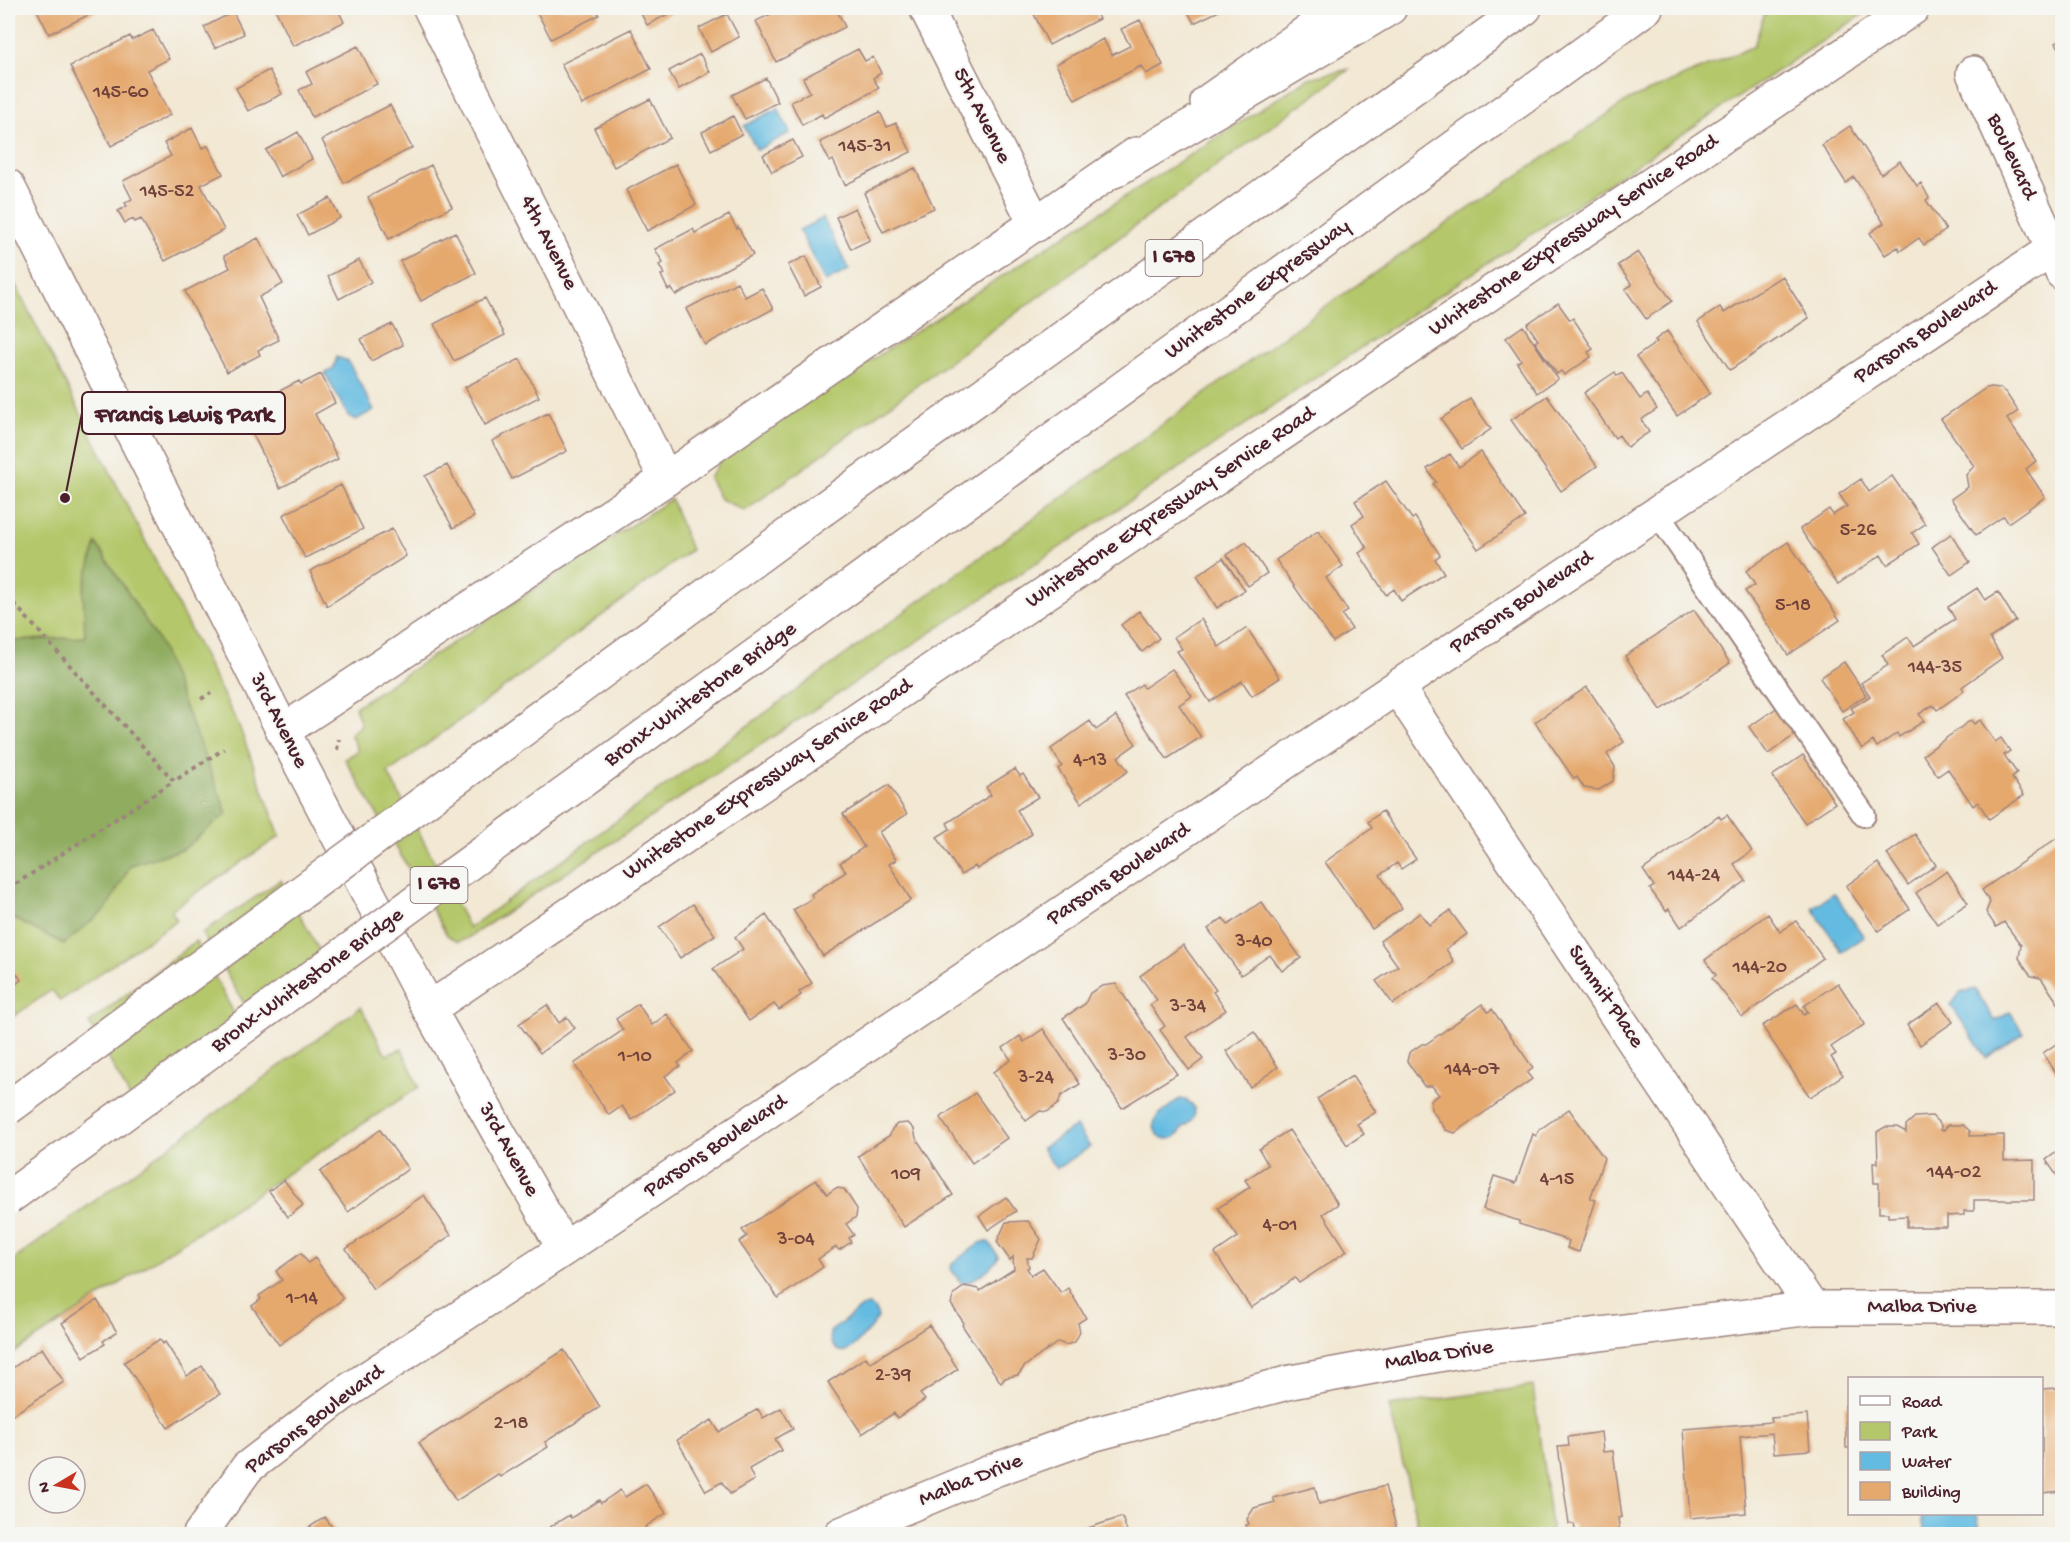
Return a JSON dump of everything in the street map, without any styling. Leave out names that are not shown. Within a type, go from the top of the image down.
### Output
[{"type":"main road","name":"4th Avenue","points":[[430,8],[666,479]]},
{"type":"main road","name":"5th Avenue","points":[[926,8],[1036,225]]},
{"type":"main road","points":[[283,731],[666,479],[1114,171],[1223,90],[1341,8]]},
{"type":"main road","points":[[1114,171],[1390,8]]},
{"type":"main road","name":"I 678","points":[[8,1108],[823,509],[1525,8]]},
{"type":"main road","name":"Whitestone Expressway","points":[[870,572],[1646,8]]},
{"type":"main road","name":"Whitestone Expressway Service Road","points":[[429,1010],[1913,8]]},
{"type":"main road","name":"Boulevard","points":[[1973,73],[2059,255]]},
{"type":"main road","name":"3rd Avenue","points":[[8,186],[283,731],[429,1010],[564,1249]]},
{"type":"main road","name":"Parsons Boulevard","points":[[200,1534],[247,1468],[340,1396],[564,1249],[1657,513],[2059,255]]},
{"type":"main road","name":"Bronx-Whitestone Bridge","points":[[8,1198],[870,572]]},
{"type":"main road","name":"Summit Place","points":[[1397,687],[1812,1308]]},
{"type":"main road","name":"Malba Drive","points":[[841,1534],[997,1469],[1095,1434],[1291,1382],[1460,1351],[1812,1308],[2062,1308]]},
{"type":"lane","points":[[1657,513],[1864,815]]},
{"type":"path","points":[[8,599],[174,781]]},
{"type":"path","points":[[201,699],[211,693]]},
{"type":"path","points":[[8,889],[224,749]]},
{"type":"green space","points":[[1769,8],[1872,8],[466,939],[457,942],[447,935],[345,759],[358,751],[350,734],[361,725],[355,707],[671,499],[691,550],[388,773],[469,928],[1323,308],[1629,100],[1754,46],[1764,15]]},
{"type":"green space","points":[[1350,69],[745,511],[720,499],[709,478],[724,455],[1309,78]]},
{"type":"green space","points":[[8,270],[239,726],[280,836],[171,910],[177,920],[60,1001],[52,990],[8,1020]]},
{"type":"green space","points":[[96,543],[159,641],[227,813],[184,849],[131,865],[106,909],[64,944],[8,916],[8,640],[85,637],[83,591]]},
{"type":"green space","points":[[281,880],[330,970],[260,1030],[202,933]]},
{"type":"green space","points":[[196,941],[247,1038],[139,1114],[89,1023]]},
{"type":"green space","points":[[361,1007],[386,1055],[402,1049],[419,1087],[8,1357],[8,1264]]},
{"type":"green space","points":[[1533,1386],[1552,1534],[1420,1534],[1389,1406]]},
{"type":"water","points":[[778,108],[790,133],[757,150],[744,126]]},
{"type":"water","points":[[823,218],[849,270],[825,282],[799,230]]},
{"type":"water","points":[[337,357],[348,361],[374,410],[356,420],[348,416],[325,373],[333,369]]},
{"type":"water","points":[[1834,893],[1864,937],[1842,952],[1812,908]]},
{"type":"water","points":[[1975,989],[1995,1021],[2010,1012],[2024,1033],[1986,1058],[1951,1005],[1960,993]]},
{"type":"water","points":[[1181,1099],[1194,1107],[1192,1120],[1183,1127],[1178,1135],[1166,1139],[1161,1137],[1154,1128],[1155,1122],[1160,1114]]},
{"type":"water","points":[[1076,1126],[1090,1147],[1056,1169],[1042,1148]]},
{"type":"water","points":[[982,1242],[989,1242],[998,1256],[996,1260],[977,1277],[961,1283],[951,1269],[952,1263]]},
{"type":"water","points":[[869,1306],[875,1310],[878,1317],[874,1324],[850,1349],[841,1351],[835,1348],[830,1332],[862,1307]]},
{"type":"water","points":[[1977,1515],[1981,1534],[1925,1534],[1922,1517]]},
{"type":"building","points":[[36,8],[103,8],[49,34]]},
{"type":"building","points":[[337,8],[344,22],[293,46],[275,9]]},
{"type":"building","points":[[535,8],[595,8],[599,15],[551,39]]},
{"type":"building","points":[[638,8],[680,8],[647,25]]},
{"type":"building","points":[[784,8],[841,8],[837,10],[845,27],[776,62],[756,21]]},
{"type":"building","points":[[1031,8],[1093,8],[1099,19],[1049,45]]},
{"type":"building","points":[[1186,8],[1225,8],[1194,23]]},
{"type":"building","points":[[2053,8],[2062,8],[2062,21]]},
{"type":"building","points":[[233,12],[244,34],[215,48],[204,27]]},
{"type":"building","points":[[727,14],[739,37],[711,52],[699,28]]},
{"type":"building","points":[[1140,20],[1163,65],[1146,74],[1141,66],[1075,100],[1056,64],[1103,39],[1112,55],[1130,46],[1121,29]]},
{"type":"building","points":[[631,29],[651,69],[582,105],[561,64]]},
{"type":"building","points":[[153,30],[169,59],[147,70],[170,115],[111,146],[70,66],[130,36],[132,40]]},
{"type":"building","points":[[2062,38],[2062,53],[2056,43]]},
{"type":"building","points":[[358,46],[377,84],[312,117],[299,90],[312,84],[306,72]]},
{"type":"building","points":[[858,49],[865,61],[873,57],[881,73],[873,78],[879,88],[824,118],[822,114],[802,125],[791,102],[810,92],[803,78]]},
{"type":"building","points":[[700,54],[710,72],[679,89],[669,71]]},
{"type":"building","points":[[269,70],[282,94],[248,111],[236,88]]},
{"type":"building","points":[[766,78],[778,102],[745,119],[732,95]]},
{"type":"building","points":[[650,99],[670,138],[614,167],[594,128]]},
{"type":"building","points":[[390,105],[412,148],[344,183],[322,140]]},
{"type":"building","points":[[880,112],[887,127],[896,123],[911,152],[845,185],[833,160],[830,162],[820,142]]},
{"type":"building","points":[[733,116],[742,134],[711,150],[702,132]]},
{"type":"building","points":[[1850,126],[1881,174],[1900,161],[1917,186],[1921,183],[1929,198],[1926,200],[1946,230],[1924,245],[1919,238],[1900,251],[1898,247],[1885,255],[1870,233],[1884,223],[1854,177],[1846,183],[1822,145]]},
{"type":"building","points":[[192,128],[202,148],[208,146],[223,174],[201,185],[224,230],[165,261],[141,219],[135,222],[133,219],[125,223],[118,211],[127,206],[125,203],[132,199],[123,181],[171,156],[164,143]]},
{"type":"building","points":[[298,132],[312,159],[280,177],[266,150]]},
{"type":"building","points":[[793,140],[802,157],[772,172],[763,155]]},
{"type":"building","points":[[676,164],[696,205],[647,231],[626,190]]},
{"type":"building","points":[[431,165],[452,207],[389,239],[368,197]]},
{"type":"building","points":[[915,168],[934,208],[883,232],[864,193]]},
{"type":"building","points":[[330,198],[340,218],[308,235],[297,215]]},
{"type":"building","points":[[855,208],[870,240],[851,249],[836,217]]},
{"type":"building","points":[[729,215],[753,255],[676,295],[671,288],[668,290],[659,265],[663,263],[655,249],[693,229],[695,233]]},
{"type":"building","points":[[455,232],[476,273],[421,301],[400,261]]},
{"type":"building","points":[[258,238],[283,284],[259,297],[279,340],[258,350],[260,355],[227,372],[185,291],[230,268],[224,256]]},
{"type":"building","points":[[1638,252],[1672,301],[1646,319],[1625,289],[1632,285],[1618,265]]},
{"type":"building","points":[[806,256],[821,287],[804,296],[788,265]]},
{"type":"building","points":[[359,260],[371,282],[339,299],[328,276]]},
{"type":"building","points":[[1782,276],[1809,318],[1730,370],[1698,322],[1720,307],[1724,313]]},
{"type":"building","points":[[737,282],[745,297],[762,288],[773,309],[705,345],[686,309]]},
{"type":"building","points":[[485,298],[505,335],[454,361],[434,324]]},
{"type":"building","points":[[1558,303],[1570,320],[1573,318],[1593,349],[1588,352],[1591,357],[1564,375],[1561,371],[1557,374],[1535,342],[1538,340],[1527,324]]},
{"type":"building","points":[[392,324],[403,345],[371,361],[361,339]]},
{"type":"building","points":[[1523,326],[1558,379],[1537,393],[1517,363],[1521,360],[1506,338]]},
{"type":"building","points":[[1667,331],[1710,393],[1677,416],[1636,357],[1657,342],[1655,340]]},
{"type":"building","points":[[520,359],[539,397],[485,425],[465,387]]},
{"type":"building","points":[[1615,372],[1617,376],[1622,373],[1640,399],[1647,394],[1657,409],[1641,420],[1649,432],[1627,447],[1619,435],[1615,438],[1584,393]]},
{"type":"building","points":[[321,374],[335,403],[315,414],[338,459],[280,488],[239,407],[248,402],[250,406],[299,381],[301,384]]},
{"type":"building","points":[[1986,388],[2000,388],[2006,393],[2018,411],[2007,419],[2036,461],[2026,469],[2045,497],[2008,523],[2004,516],[1976,535],[1951,499],[1968,487],[1966,475],[1974,466],[1941,419]]},
{"type":"building","points":[[1547,396],[1597,466],[1561,491],[1511,420]]},
{"type":"building","points":[[1470,399],[1491,429],[1462,449],[1441,419]]},
{"type":"building","points":[[548,413],[567,451],[512,479],[492,441]]},
{"type":"building","points":[[1481,452],[1525,517],[1478,549],[1433,484],[1436,482],[1427,469],[1450,454],[1459,467]]},
{"type":"building","points":[[447,465],[474,517],[453,528],[425,476]]},
{"type":"building","points":[[1892,476],[1925,524],[1912,533],[1919,544],[1887,565],[1881,555],[1838,584],[1800,529],[1829,509],[1833,515],[1847,506],[1839,494],[1861,479],[1869,492]]},
{"type":"building","points":[[1386,481],[1412,519],[1415,517],[1440,555],[1435,559],[1444,573],[1401,601],[1394,589],[1386,595],[1359,553],[1367,548],[1352,524],[1364,516],[1355,501]]},
{"type":"building","points":[[341,485],[363,529],[305,558],[283,515]]},
{"type":"building","points":[[392,529],[406,556],[327,606],[310,571]]},
{"type":"building","points":[[1318,531],[1343,566],[1326,578],[1348,611],[1342,615],[1352,629],[1333,642],[1276,560]]},
{"type":"building","points":[[1951,534],[1970,562],[1951,575],[1932,547]]},
{"type":"building","points":[[1246,542],[1267,573],[1248,586],[1227,555]]},
{"type":"building","points":[[1788,542],[1840,620],[1788,655],[1745,591],[1755,585],[1746,571]]},
{"type":"building","points":[[1223,558],[1245,590],[1217,608],[1197,576]]},
{"type":"building","points":[[1977,588],[1985,600],[1998,592],[2016,621],[1990,638],[2002,658],[1962,687],[1964,691],[1937,710],[1933,705],[1919,714],[1924,721],[1899,737],[1897,733],[1877,747],[1873,741],[1862,749],[1843,719],[1854,712],[1851,708],[1870,696],[1861,683],[1888,665],[1882,655],[1908,637],[1914,646],[1955,619],[1948,607]]},
{"type":"building","points":[[1694,610],[1730,663],[1661,710],[1625,656]]},
{"type":"building","points":[[1139,611],[1159,638],[1142,652],[1121,625]]},
{"type":"building","points":[[1201,619],[1219,647],[1247,628],[1280,678],[1252,696],[1242,681],[1210,702],[1177,651],[1182,649],[1174,637]]},
{"type":"building","points":[[1844,662],[1866,695],[1842,711],[1820,678]]},
{"type":"building","points":[[1172,669],[1192,696],[1179,705],[1201,737],[1167,759],[1124,696],[1142,684],[1144,688]]},
{"type":"building","points":[[1587,687],[1624,742],[1607,754],[1615,767],[1613,781],[1599,790],[1584,788],[1577,777],[1574,779],[1535,722]]},
{"type":"building","points":[[1778,707],[1796,734],[1768,754],[1749,727]]},
{"type":"building","points":[[1116,716],[1136,744],[1118,757],[1128,771],[1081,803],[1058,769],[1062,766],[1051,749],[1090,721],[1096,730]]},
{"type":"building","points":[[1971,720],[1974,724],[1980,720],[1995,742],[2001,738],[2010,751],[2004,755],[2017,773],[2012,778],[2024,795],[1989,819],[1978,802],[1973,806],[1948,769],[1938,776],[1923,755]]},
{"type":"building","points":[[1803,755],[1835,803],[1805,823],[1772,776]]},
{"type":"building","points":[[1015,769],[1020,776],[1023,774],[1038,797],[1017,810],[1032,834],[977,869],[975,866],[961,875],[937,837],[950,829],[947,823],[991,795],[986,787]]},
{"type":"building","points":[[889,785],[907,814],[879,832],[896,860],[889,864],[911,900],[823,956],[793,910],[813,898],[811,894],[846,872],[840,863],[864,847],[843,814]]},
{"type":"building","points":[[1382,811],[1416,859],[1401,869],[1397,863],[1380,875],[1402,908],[1372,929],[1325,862],[1372,828],[1368,822]]},
{"type":"building","points":[[1727,815],[1752,851],[1734,864],[1746,881],[1681,927],[1669,909],[1666,911],[1650,889],[1654,886],[1643,870],[1719,816],[1721,819]]},
{"type":"building","points":[[1915,834],[1936,865],[1908,885],[1887,854]]},
{"type":"building","points":[[2057,838],[2062,846],[2062,1009],[2041,978],[2031,976],[2019,958],[2021,945],[2004,922],[1996,927],[1986,912],[1990,902],[1982,890]]},
{"type":"building","points":[[1878,863],[1910,909],[1878,931],[1846,886]]},
{"type":"building","points":[[1947,871],[1968,903],[1937,924],[1916,893]]},
{"type":"building","points":[[1261,902],[1301,958],[1282,971],[1270,955],[1241,975],[1208,929],[1223,918],[1228,925]]},
{"type":"building","points":[[693,904],[715,935],[680,958],[659,927]]},
{"type":"building","points":[[1450,911],[1467,934],[1446,949],[1454,962],[1393,1004],[1376,981],[1398,966],[1380,941],[1420,913],[1429,925]]},
{"type":"building","points":[[1768,914],[1780,932],[1796,921],[1823,958],[1742,1017],[1712,978],[1716,975],[1705,960]]},
{"type":"building","points":[[766,915],[812,983],[799,992],[801,995],[779,1010],[774,1004],[749,1021],[713,969],[743,949],[735,937]]},
{"type":"building","points":[[1183,945],[1216,990],[1213,992],[1226,1010],[1187,1037],[1203,1059],[1189,1070],[1160,1030],[1165,1026],[1150,1005],[1157,1000],[1140,976]]},
{"type":"building","points":[[8,960],[21,980],[8,990]]},
{"type":"building","points":[[1838,983],[1865,1024],[1831,1047],[1836,1054],[1831,1057],[1843,1075],[1810,1097],[1762,1026],[1797,1004],[1804,1015],[1808,1012],[1804,1006]]},
{"type":"building","points":[[1116,984],[1177,1074],[1122,1108],[1063,1018],[1085,1004],[1090,993],[1102,986]]},
{"type":"building","points":[[1939,1003],[1953,1022],[1920,1045],[1907,1025]]},
{"type":"building","points":[[638,1004],[652,1025],[667,1014],[693,1051],[678,1063],[680,1066],[665,1076],[675,1090],[632,1120],[622,1106],[609,1115],[574,1064],[623,1030],[616,1019]]},
{"type":"building","points":[[1482,1004],[1488,1012],[1492,1009],[1533,1068],[1527,1073],[1532,1079],[1455,1133],[1446,1130],[1431,1109],[1431,1100],[1439,1095],[1432,1086],[1424,1086],[1407,1061],[1409,1053],[1422,1044],[1426,1044]]},
{"type":"building","points":[[547,1005],[559,1023],[567,1017],[575,1028],[540,1053],[519,1024]]},
{"type":"building","points":[[1043,1029],[1080,1084],[1061,1096],[1058,1104],[1047,1112],[1040,1111],[1026,1121],[993,1072],[1011,1060],[1003,1048],[1020,1036],[1024,1042]]},
{"type":"building","points":[[1254,1032],[1278,1067],[1250,1087],[1226,1051]]},
{"type":"building","points":[[2062,1040],[2062,1082],[2043,1053]]},
{"type":"building","points":[[1352,1076],[1376,1112],[1357,1124],[1364,1134],[1347,1145],[1317,1099]]},
{"type":"building","points":[[975,1093],[1007,1138],[972,1163],[940,1118]]},
{"type":"building","points":[[1569,1109],[1604,1158],[1590,1199],[1596,1200],[1579,1252],[1567,1248],[1569,1241],[1483,1209],[1494,1176],[1516,1183],[1533,1134],[1536,1136],[1539,1130]]},
{"type":"building","points":[[1932,1116],[1941,1125],[1941,1130],[1948,1125],[1963,1125],[1970,1131],[1970,1136],[2004,1135],[2004,1161],[2034,1160],[2034,1200],[1974,1200],[1974,1211],[1964,1211],[1964,1215],[1947,1216],[1947,1227],[1907,1227],[1907,1216],[1888,1217],[1888,1213],[1879,1213],[1879,1183],[1874,1183],[1873,1163],[1878,1163],[1877,1132],[1885,1127],[1897,1127],[1906,1132],[1906,1125],[1915,1117]]},
{"type":"building","points":[[908,1123],[914,1129],[916,1138],[953,1195],[904,1227],[858,1156],[890,1135],[897,1124]]},
{"type":"building","points":[[380,1130],[408,1169],[348,1212],[320,1172]]},
{"type":"building","points":[[1289,1130],[1338,1204],[1323,1214],[1347,1251],[1299,1283],[1295,1278],[1251,1308],[1215,1253],[1238,1237],[1218,1208],[1250,1187],[1245,1180],[1268,1165],[1259,1149]]},
{"type":"building","points":[[2062,1148],[2062,1183],[2046,1160]]},
{"type":"building","points":[[284,1180],[303,1205],[288,1217],[269,1191]]},
{"type":"building","points":[[816,1180],[827,1194],[836,1188],[844,1189],[857,1209],[856,1217],[846,1224],[854,1235],[849,1238],[851,1242],[839,1250],[836,1247],[818,1259],[823,1267],[778,1298],[739,1242],[747,1236],[742,1230]]},
{"type":"building","points":[[424,1195],[451,1235],[373,1289],[346,1249]]},
{"type":"building","points":[[1006,1197],[1016,1211],[988,1230],[979,1216]]},
{"type":"building","points":[[1028,1221],[1041,1239],[1032,1258],[1027,1258],[1029,1267],[1027,1268],[1031,1275],[1043,1268],[1061,1293],[1068,1288],[1086,1318],[1078,1323],[1080,1332],[1075,1342],[1066,1345],[1058,1342],[1025,1366],[1018,1375],[1005,1378],[1001,1383],[962,1325],[964,1323],[951,1304],[954,1294],[965,1286],[980,1291],[1014,1269],[1013,1257],[1010,1260],[997,1242],[1006,1222]]},
{"type":"building","points":[[301,1253],[308,1263],[315,1258],[343,1299],[279,1345],[252,1306],[261,1299],[259,1296],[282,1280],[276,1271]]},
{"type":"building","points":[[97,1300],[117,1332],[103,1341],[105,1344],[84,1357],[62,1323]]},
{"type":"building","points":[[929,1325],[958,1369],[920,1394],[925,1400],[897,1418],[894,1413],[862,1434],[828,1382],[866,1357],[870,1363]]},
{"type":"building","points":[[160,1339],[163,1344],[165,1342],[187,1376],[202,1366],[220,1394],[168,1428],[124,1362]]},
{"type":"building","points":[[42,1348],[64,1382],[8,1418],[8,1371]]},
{"type":"building","points":[[564,1350],[600,1407],[545,1442],[548,1447],[500,1477],[498,1474],[456,1501],[419,1443]]},
{"type":"building","points":[[2057,1388],[2062,1392],[2062,1491],[2043,1493],[2043,1389]]},
{"type":"building","points":[[1845,1405],[1848,1405],[1848,1448],[1846,1448]]},
{"type":"building","points":[[781,1408],[793,1429],[775,1439],[782,1450],[749,1469],[754,1480],[730,1494],[722,1482],[706,1491],[677,1440],[712,1420],[719,1432],[758,1409],[763,1418]]},
{"type":"building","points":[[1807,1415],[1810,1450],[1774,1453],[1772,1433],[1740,1436],[1746,1513],[1690,1518],[1683,1429],[1772,1422],[1771,1418]]},
{"type":"building","points":[[1601,1432],[1603,1452],[1613,1451],[1622,1517],[1618,1518],[1620,1534],[1576,1534],[1574,1524],[1569,1524],[1558,1447],[1569,1446],[1568,1437]]},
{"type":"building","points":[[646,1484],[666,1513],[645,1527],[650,1534],[550,1534],[547,1529],[569,1515],[571,1518],[599,1500],[601,1503],[620,1490],[625,1497]]},
{"type":"building","points":[[1385,1486],[1398,1534],[1249,1534],[1246,1525],[1249,1524],[1247,1519],[1254,1508],[1275,1502],[1273,1498],[1315,1487],[1319,1504]]},
{"type":"building","points":[[325,1517],[337,1534],[299,1534]]},
{"type":"building","points":[[1122,1517],[1128,1534],[1091,1534],[1088,1528]]},
{"type":"place","name":"Francis Lewis Park","points":[[65,498]]}]
